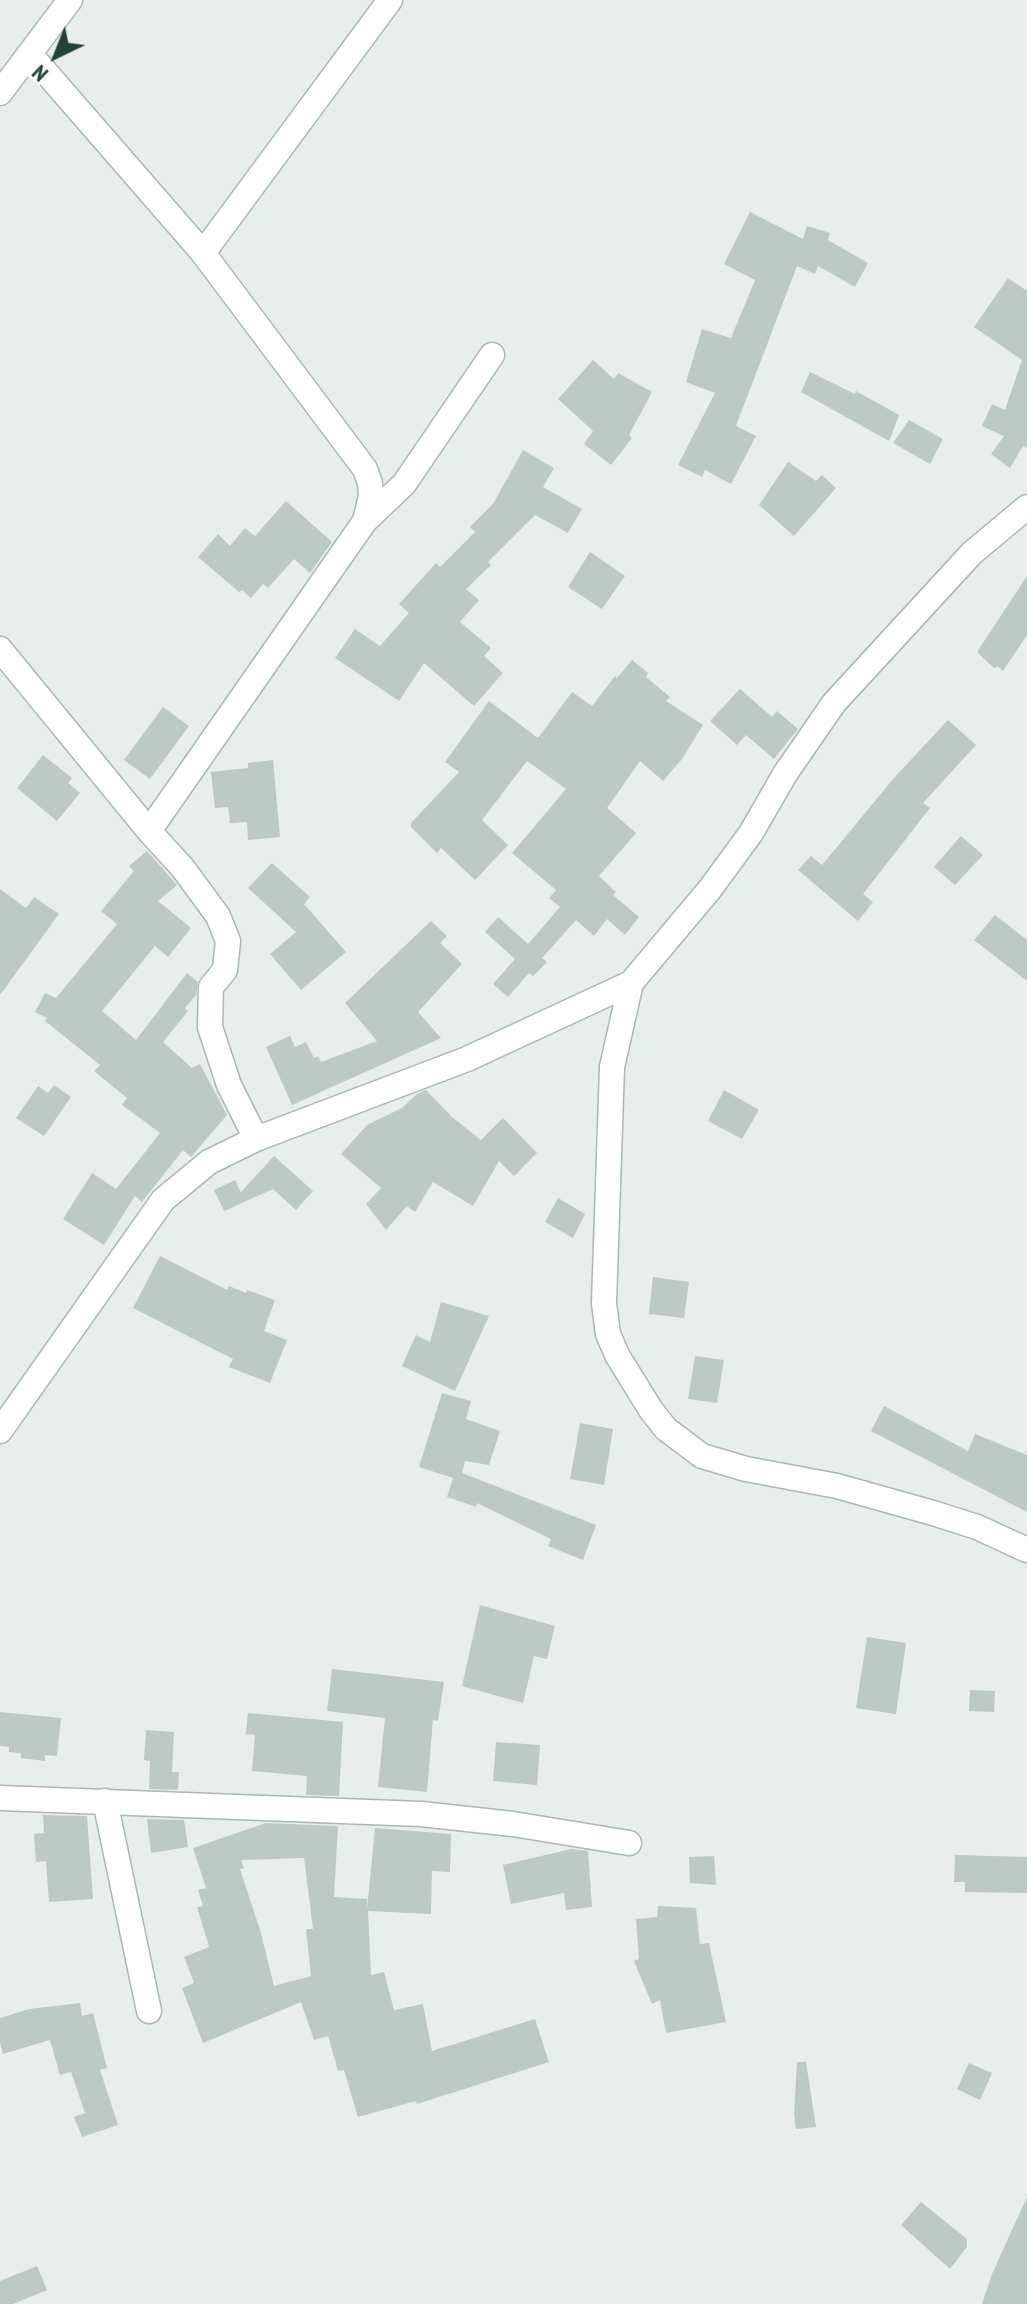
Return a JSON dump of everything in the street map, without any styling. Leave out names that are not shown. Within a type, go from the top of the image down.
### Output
[{"type":"street","points":[[0,93],[70,0]]},
{"type":"street","points":[[203,253],[390,0]]},
{"type":"street","points":[[30,54],[203,253],[365,469],[371,496],[365,521]]},
{"type":"street","points":[[149,831],[365,521],[404,484],[492,355]]},
{"type":"street","points":[[4,1419],[163,1200],[209,1162],[256,1139],[467,1059],[631,983],[735,855],[834,703],[972,553],[1027,507]]},
{"type":"street","points":[[0,649],[182,867],[218,916],[228,941],[225,970],[211,987],[210,1027],[229,1085],[256,1139]]},
{"type":"street","points":[[631,983],[612,1067],[604,1303],[608,1334],[617,1355],[651,1410],[666,1429],[702,1456],[746,1469],[837,1486],[933,1513],[977,1527],[1027,1550]]},
{"type":"street","points":[[0,1798],[421,1814],[513,1824],[629,1843]]},
{"type":"street","points":[[105,1801],[149,2011]]},
{"type":"building","points":[[750,212],[803,239],[807,226],[830,233],[828,240],[868,263],[855,287],[818,266],[815,274],[797,266],[736,426],[756,436],[731,484],[705,470],[702,477],[678,465],[715,393],[686,382],[702,329],[731,338],[755,280],[724,264]]},
{"type":"building","points":[[1008,278],[1027,291],[1027,448],[1023,446],[1010,468],[991,454],[1004,436],[982,426],[992,404],[1005,410],[1022,360],[974,327]]},
{"type":"building","points":[[593,360],[614,379],[618,373],[652,392],[629,435],[632,438],[611,465],[584,444],[593,431],[558,399]]},
{"type":"building","points":[[810,372],[855,394],[856,391],[899,415],[889,441],[801,392]]},
{"type":"building","points":[[909,420],[943,439],[930,464],[893,443]]},
{"type":"building","points":[[523,450],[554,468],[543,487],[582,509],[568,533],[535,515],[466,589],[479,600],[460,622],[491,648],[484,656],[503,673],[474,706],[424,663],[399,701],[335,658],[355,629],[380,646],[409,613],[399,604],[436,563],[440,567],[475,532],[470,527],[493,504]]},
{"type":"building","points":[[788,462],[816,481],[822,475],[836,488],[794,536],[759,505]]},
{"type":"building","points":[[286,501],[332,542],[310,573],[294,559],[268,588],[263,584],[251,598],[242,590],[239,592],[198,557],[218,534],[230,546],[245,528],[255,536]]},
{"type":"building","points":[[590,552],[625,576],[602,609],[568,587]]},
{"type":"building","points":[[1027,576],[1027,635],[1003,671],[997,666],[995,669],[977,652]]},
{"type":"building","points":[[632,660],[648,673],[646,677],[670,697],[666,701],[703,725],[682,759],[663,781],[640,761],[607,808],[636,833],[599,876],[616,892],[613,895],[639,917],[625,935],[607,919],[594,936],[576,920],[542,958],[547,962],[533,976],[529,973],[508,997],[493,984],[515,959],[485,932],[498,917],[528,944],[560,907],[549,898],[556,890],[512,853],[566,789],[527,761],[482,820],[508,845],[475,880],[441,848],[437,853],[411,827],[411,823],[459,772],[445,762],[489,701],[538,738],[572,692],[592,706]]},
{"type":"building","points":[[740,689],[772,717],[777,711],[798,729],[774,759],[746,735],[737,745],[710,721]]},
{"type":"building","points":[[163,707],[189,726],[150,779],[124,760]]},
{"type":"building","points":[[948,720],[976,745],[923,803],[930,808],[863,894],[873,902],[858,921],[798,870],[811,856],[822,865],[894,778]]},
{"type":"building","points":[[43,755],[72,778],[68,783],[80,793],[57,821],[17,788]]},
{"type":"building","points":[[273,760],[280,837],[248,840],[247,822],[230,823],[228,807],[215,808],[211,772],[248,768],[248,763]]},
{"type":"building","points":[[961,836],[983,855],[955,885],[934,867]]},
{"type":"building","points":[[147,851],[177,885],[158,901],[191,928],[168,957],[155,946],[102,1011],[136,1040],[187,973],[198,982],[196,995],[185,1008],[188,1011],[163,1042],[192,1068],[200,1064],[227,1115],[191,1157],[183,1150],[142,1202],[135,1196],[104,1245],[63,1219],[92,1173],[116,1189],[160,1133],[122,1105],[127,1098],[94,1071],[100,1065],[45,1021],[47,1018],[35,1012],[45,993],[56,998],[117,924],[101,911],[134,871],[129,866]]},
{"type":"building","points":[[272,863],[310,897],[304,904],[346,952],[301,990],[270,954],[296,932],[248,888]]},
{"type":"building","points":[[0,889],[26,908],[34,897],[59,914],[0,995]]},
{"type":"building","points":[[995,915],[1027,940],[1027,981],[974,940]]},
{"type":"building","points":[[431,921],[447,936],[440,943],[462,964],[418,1012],[441,1038],[292,1105],[266,1047],[290,1036],[295,1047],[306,1042],[314,1058],[318,1056],[321,1062],[377,1041],[345,1003]]},
{"type":"building","points":[[54,1085],[71,1097],[44,1136],[16,1118],[38,1086],[48,1093]]},
{"type":"building","points":[[426,1090],[452,1117],[481,1140],[503,1118],[537,1153],[514,1176],[499,1161],[473,1206],[433,1182],[415,1212],[407,1206],[386,1230],[366,1204],[381,1188],[341,1154],[367,1125],[402,1108]]},
{"type":"building","points":[[724,1090],[759,1110],[742,1139],[708,1121]]},
{"type":"building","points":[[274,1156],[313,1191],[296,1210],[273,1189],[224,1211],[214,1190],[235,1180],[241,1192]]},
{"type":"building","points":[[558,1198],[585,1214],[573,1238],[545,1222]]},
{"type":"building","points":[[160,1256],[227,1290],[229,1286],[275,1300],[264,1331],[287,1340],[270,1383],[229,1367],[233,1359],[133,1308]]},
{"type":"building","points":[[653,1277],[689,1282],[684,1318],[649,1314]]},
{"type":"building","points":[[441,1302],[489,1316],[455,1391],[402,1366],[416,1335],[430,1342]]},
{"type":"building","points":[[695,1356],[724,1360],[717,1403],[688,1399]]},
{"type":"building","points":[[442,1393],[471,1401],[466,1419],[500,1431],[489,1465],[465,1461],[462,1473],[596,1525],[583,1560],[548,1546],[551,1539],[477,1503],[476,1507],[447,1497],[453,1478],[419,1467]]},
{"type":"building","points":[[884,1406],[968,1451],[975,1434],[1027,1455],[1027,1512],[871,1431]]},
{"type":"building","points":[[580,1423],[613,1429],[604,1485],[570,1479]]},
{"type":"building","points":[[480,1605],[555,1626],[547,1659],[534,1656],[523,1703],[462,1686]]},
{"type":"building","points":[[867,1637],[906,1643],[896,1714],[856,1708]]},
{"type":"building","points":[[332,1669],[444,1682],[438,1721],[433,1720],[427,1792],[378,1787],[385,1718],[327,1711]]},
{"type":"building","points":[[970,1690],[995,1691],[994,1712],[969,1711]]},
{"type":"building","points":[[0,1712],[61,1718],[57,1756],[45,1755],[45,1761],[21,1758],[21,1753],[9,1752],[9,1747],[0,1746]]},
{"type":"building","points":[[248,1713],[343,1722],[339,1796],[306,1795],[307,1776],[252,1771],[255,1735],[246,1734]]},
{"type":"building","points":[[146,1730],[174,1732],[172,1772],[179,1772],[178,1790],[149,1789],[150,1761],[144,1760]]},
{"type":"building","points":[[496,1742],[540,1745],[537,1785],[493,1781]]},
{"type":"building","points":[[43,1815],[87,1816],[93,1899],[49,1902],[46,1861],[36,1862],[34,1834],[44,1833]]},
{"type":"building","points":[[147,1819],[184,1820],[188,1847],[151,1853]]},
{"type":"building","points":[[266,1823],[338,1826],[334,1897],[367,1899],[367,1909],[375,1828],[451,1834],[450,1872],[432,1871],[431,1914],[368,1911],[371,1975],[384,1972],[394,2010],[423,2004],[432,2051],[535,2019],[549,2062],[417,2104],[416,2101],[358,2117],[344,2070],[338,2071],[328,2036],[314,2040],[301,2002],[203,2043],[182,1988],[194,1983],[184,1957],[209,1947],[197,1907],[203,1906],[198,1890],[206,1888],[193,1848]],"holes":[[[304,1858],[313,1929],[306,1929],[311,1976],[274,1986],[240,1869],[244,1868],[241,1860]]]},
{"type":"building","points":[[571,1849],[588,1851],[592,1907],[566,1910],[564,1893],[511,1904],[503,1865]]},
{"type":"building","points":[[955,1855],[1027,1857],[1027,1893],[965,1892],[965,1882],[954,1882]]},
{"type":"building","points":[[714,1856],[716,1885],[690,1883],[689,1857]]},
{"type":"building","points":[[658,1906],[696,1908],[700,1944],[709,1943],[726,2022],[666,2033],[660,2000],[652,2004],[634,1961],[639,1959],[636,1919],[657,1917]]},
{"type":"building","points":[[80,2003],[82,2016],[93,2013],[107,2068],[100,2070],[118,2125],[82,2137],[74,2117],[85,2113],[71,2072],[60,2075],[50,2040],[3,2054],[0,2042],[0,2018],[29,2009]]},
{"type":"building","points":[[797,2062],[806,2062],[816,2127],[796,2129]]},
{"type":"building","points":[[969,2063],[992,2073],[980,2100],[957,2089]]},
{"type":"building","points":[[1027,2197],[1027,2304],[982,2304],[992,2274]]},
{"type":"building","points":[[921,2202],[967,2239],[967,2247],[950,2269],[901,2225]]},
{"type":"building","points":[[37,2266],[47,2290],[13,2304],[0,2304],[0,2281]]}]
